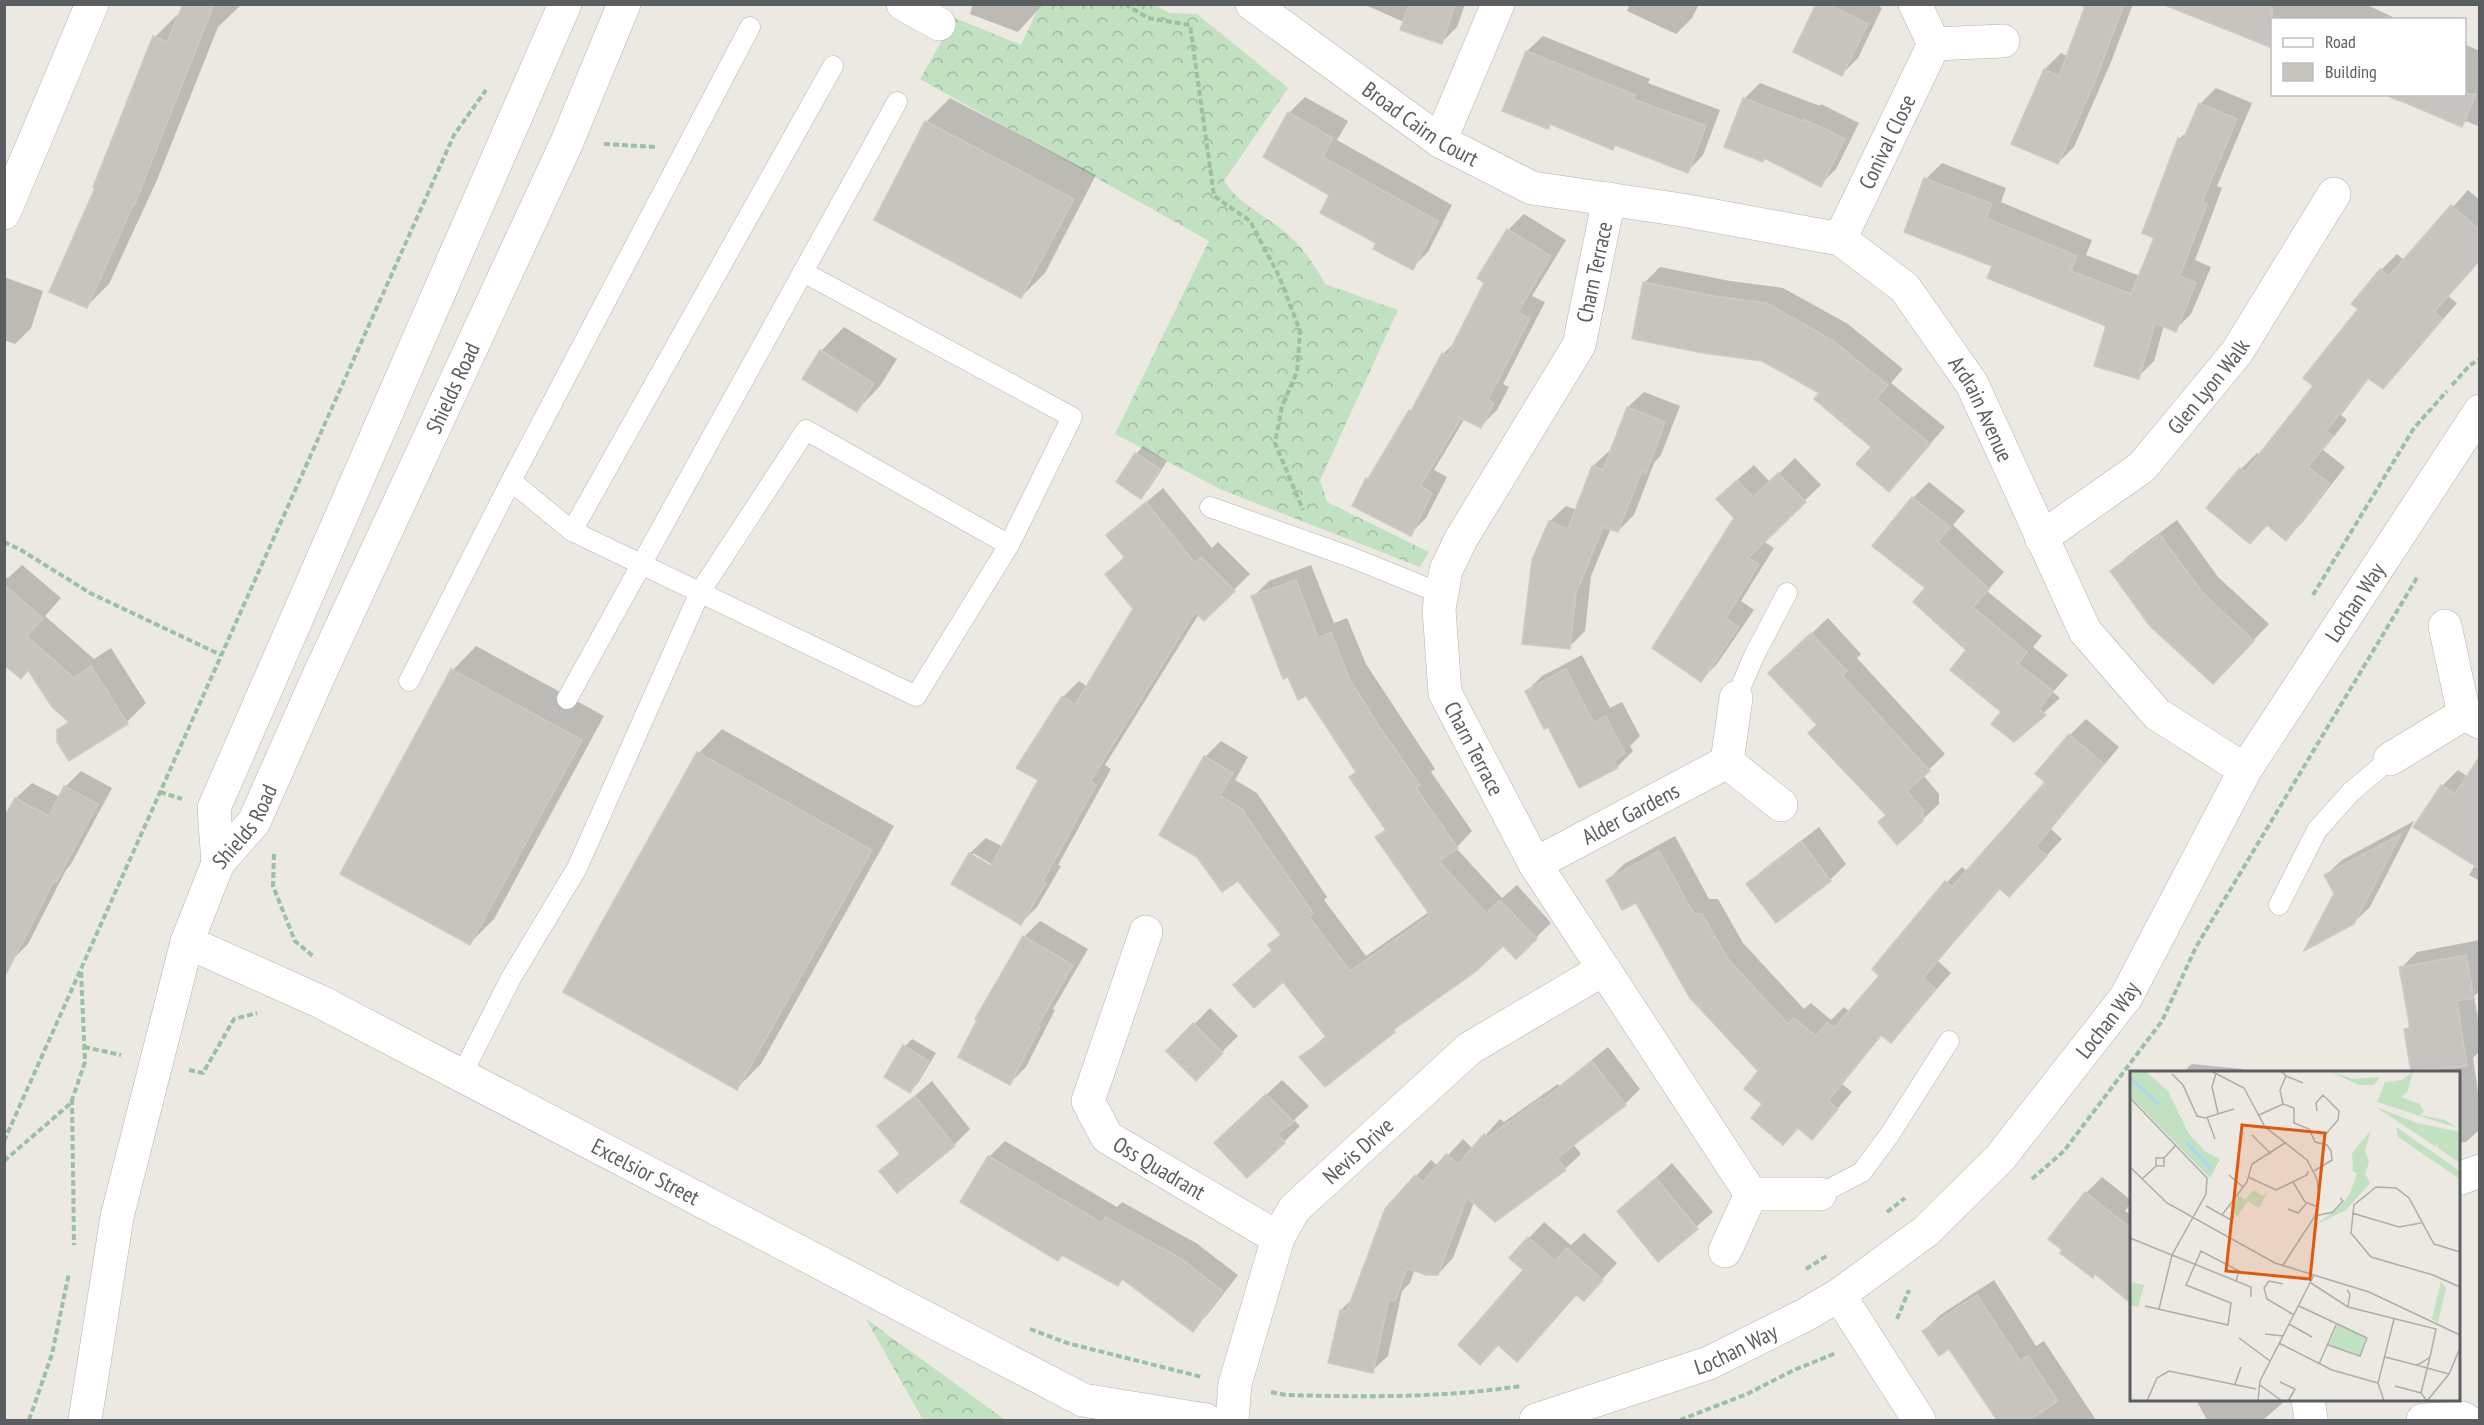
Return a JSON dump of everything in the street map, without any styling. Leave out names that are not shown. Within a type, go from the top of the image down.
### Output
[{"type":"street","points":[[4,213],[92,4]]},
{"type":"street","name":"Shields Road","points":[[218,863],[214,808],[565,4]]},
{"type":"street","name":"Shields Road","points":[[218,863],[254,822],[320,673],[567,142],[624,4]]},
{"type":"street","points":[[903,4],[939,24]]},
{"type":"street","name":"Broad Cairn Court","points":[[1252,4],[1440,141],[1532,188],[1609,199]]},
{"type":"street","points":[[1440,141],[1498,4]]},
{"type":"street","points":[[1915,4],[1934,44],[2003,41]]},
{"type":"street","name":"Conival Close","points":[[1840,239],[1934,44]]},
{"type":"street","name":"Glen Lyon Walk","points":[[2041,538],[2142,467],[2237,352],[2334,194]]},
{"type":"street","name":"Ardrain Avenue","points":[[1609,199],[1840,239],[1905,288],[1972,384],[2085,631],[2157,714],[2245,770]]},
{"type":"street","name":"Charn Terrace","points":[[1609,199],[1579,345],[1461,539],[1446,570],[1439,609],[1445,693],[1534,864],[1751,1194]]},
{"type":"street","name":"Lochan Way","points":[[1536,1420],[1709,1363],[1839,1295],[1926,1231],[2000,1158],[2126,997],[2245,770],[2480,411]]},
{"type":"street","points":[[2390,759],[2472,718],[2445,626]]},
{"type":"street","points":[[1736,698],[1727,762],[1781,805]]},
{"type":"street","name":"Alder Gardens","points":[[1534,864],[1727,762]]},
{"type":"street","points":[[85,1420],[117,1217],[187,942],[218,863]]},
{"type":"street","name":"Oss Quadrant","points":[[1146,932],[1088,1101],[1107,1137],[1278,1238]]},
{"type":"street","name":"Excelsior Street","points":[[187,942],[319,1001],[1082,1410]]},
{"type":"street","name":"Nevis Drive","points":[[1232,1420],[1235,1384],[1278,1238],[1294,1209],[1470,1048],[1604,969]]},
{"type":"street","points":[[2460,1178],[2480,1171]]},
{"type":"street","points":[[1725,1251],[1751,1194],[1820,1194]]},
{"type":"street","points":[[1839,1295],[1919,1420]]},
{"type":"street","points":[[2308,1401],[2311,1420]]},
{"type":"street","points":[[1082,1410],[1206,1420]]},
{"type":"street","points":[[2423,1420],[2462,1418],[2466,1420]]},
{"type":"lane","points":[[409,681],[510,481],[750,27]]},
{"type":"lane","points":[[572,531],[833,66]]},
{"type":"lane","points":[[567,699],[897,102]]},
{"type":"lane","points":[[510,481],[572,531],[915,696],[1009,544],[1072,417],[803,272]]},
{"type":"lane","points":[[461,1076],[511,978],[578,868],[700,592],[806,430],[1009,544]]},
{"type":"lane","points":[[1210,507],[1353,558],[1442,594]]},
{"type":"lane","points":[[1736,698],[1754,656],[1787,593]]},
{"type":"lane","points":[[2279,905],[2316,830],[2351,792],[2390,759]]},
{"type":"lane","points":[[1820,1194],[1862,1172],[1890,1134],[1949,1041]]},
{"type":"path","points":[[1125,4],[1148,18],[1190,25],[1214,196],[1250,221],[1279,276],[1300,331],[1297,372],[1282,406],[1275,443],[1304,513]]},
{"type":"path","points":[[4,1141],[453,135],[487,89]]},
{"type":"path","points":[[567,142],[655,146],[673,172]]},
{"type":"path","points":[[4,542],[90,593],[221,655]]},
{"type":"path","points":[[4,1161],[71,1103],[85,1062],[81,970]]},
{"type":"path","points":[[72,1099],[74,1250]]},
{"type":"path","points":[[29,1420],[52,1354],[71,1262]]},
{"type":"green space","points":[[1153,4],[1169,13],[1197,14],[1288,88],[1224,181],[1230,189],[1244,203],[1277,226],[1297,244],[1308,256],[1325,284],[1398,310],[1320,480],[1327,502],[1429,552],[1420,567],[1222,490],[1115,434],[1209,241],[920,79],[955,18],[1021,45],[1040,5]]},
{"type":"green space","points":[[866,1319],[1004,1419],[1005,1420],[923,1420]]},
{"type":"building","points":[[183,4],[214,4],[135,204],[87,308],[49,292],[95,188],[93,187],[153,36],[167,42]]},
{"type":"building","points":[[1409,4],[1455,4],[1442,44],[1400,30]]},
{"type":"building","points":[[1816,4],[1828,4],[1868,24],[1842,76],[1793,52]]},
{"type":"building","points":[[2086,4],[2124,4],[2096,79],[2058,164],[2011,144],[2044,69],[2059,76]]},
{"type":"building","points":[[2167,4],[2272,4],[2271,48],[2167,6]]},
{"type":"building","points":[[1526,51],[1635,95],[1633,99],[1706,126],[1688,173],[1615,145],[1613,150],[1550,124],[1548,129],[1502,111]]},
{"type":"building","points":[[2476,94],[2462,127],[2390,96]]},
{"type":"building","points":[[1743,98],[1803,121],[1804,119],[1845,139],[1821,187],[1764,158],[1763,162],[1724,147]]},
{"type":"building","points":[[2199,103],[2237,119],[2202,202],[2207,204],[2180,276],[2196,283],[2176,332],[2155,323],[2139,379],[2094,366],[2106,326],[1987,278],[1992,266],[1904,232],[1924,178],[1992,204],[1986,218],[2077,256],[2071,271],[2131,294],[2154,238],[2142,233],[2178,138],[2183,140]]},
{"type":"building","points":[[1288,112],[1333,138],[1323,157],[1438,221],[1413,270],[1373,249],[1376,243],[1320,213],[1329,195],[1263,157]]},
{"type":"building","points":[[925,121],[1074,199],[1021,298],[874,220]]},
{"type":"building","points":[[2451,205],[2480,230],[2480,260],[2434,312],[2442,319],[2383,389],[2368,378],[2326,431],[2333,436],[2308,467],[2330,484],[2286,541],[2267,525],[2250,544],[2206,508],[2240,468],[2245,472],[2313,386],[2303,378],[2358,309],[2351,304],[2380,269],[2389,276]]},
{"type":"building","points":[[1507,229],[1551,256],[1518,312],[1530,318],[1488,400],[1494,403],[1481,428],[1461,418],[1420,486],[1432,493],[1411,536],[1352,506],[1366,478],[1368,479],[1409,410],[1411,411],[1442,353],[1447,356],[1484,283],[1477,278]]},
{"type":"building","points":[[1643,282],[1714,296],[1767,303],[1832,340],[1888,385],[1876,399],[1930,444],[1889,492],[1856,464],[1871,447],[1814,399],[1819,393],[1762,361],[1703,353],[1632,339]]},
{"type":"building","points":[[820,350],[874,383],[857,412],[802,379]]},
{"type":"building","points":[[1627,407],[1665,422],[1646,473],[1642,471],[1618,532],[1603,527],[1576,593],[1570,649],[1522,644],[1532,560],[1549,521],[1568,529],[1592,466],[1603,470]]},
{"type":"building","points":[[1135,453],[1160,469],[1141,499],[1116,482]]},
{"type":"building","points":[[1778,473],[1806,502],[1748,558],[1759,564],[1726,618],[1739,627],[1701,682],[1652,648],[1734,518],[1716,499],[1737,480],[1753,497]]},
{"type":"building","points":[[1912,497],[1950,527],[1938,542],[1989,589],[1973,607],[2027,652],[2018,664],[2053,691],[2039,709],[2046,715],[2014,742],[1991,724],[2001,712],[1950,670],[1966,650],[1913,602],[1925,588],[1872,546]]},
{"type":"building","points":[[1146,502],[1195,563],[1201,557],[1235,591],[1204,621],[1195,612],[1090,782],[1096,785],[1043,881],[1046,883],[1021,925],[951,884],[969,853],[991,866],[1038,780],[1016,768],[1062,696],[1075,705],[1133,609],[1105,574],[1125,558],[1106,535]]},
{"type":"building","points":[[2160,535],[2203,593],[2254,641],[2213,684],[2149,625],[2110,571]]},
{"type":"building","points":[[1296,580],[1318,638],[1331,632],[1350,680],[1420,785],[1416,788],[1458,848],[1439,861],[1486,913],[1500,900],[1537,939],[1516,959],[1503,946],[1475,972],[1393,1030],[1395,1032],[1325,1087],[1299,1057],[1327,1038],[1283,982],[1254,1008],[1233,985],[1272,950],[1268,945],[1281,935],[1238,881],[1222,892],[1197,857],[1159,835],[1204,756],[1233,773],[1220,796],[1241,808],[1313,913],[1309,917],[1350,971],[1430,915],[1375,837],[1386,830],[1349,777],[1356,772],[1306,696],[1298,700],[1288,677],[1283,679],[1251,596]]},
{"type":"building","points":[[4,585],[43,618],[27,636],[74,678],[91,666],[128,724],[69,761],[57,742],[57,730],[69,722],[52,707],[28,670],[21,679],[4,665]]},
{"type":"building","points":[[1811,633],[1847,671],[1842,675],[1930,771],[1907,791],[1923,810],[1923,821],[1897,845],[1878,822],[1886,815],[1808,733],[1817,725],[1768,673]]},
{"type":"building","points":[[451,669],[582,740],[470,945],[340,874]]},
{"type":"building","points":[[1566,669],[1594,723],[1606,716],[1625,753],[1614,761],[1618,768],[1579,788],[1548,727],[1544,729],[1525,691]]},
{"type":"building","points":[[2069,734],[2104,764],[2036,846],[2047,856],[2009,897],[1999,888],[1923,978],[1936,989],[1891,1043],[1881,1035],[1828,1101],[1838,1109],[1812,1140],[1798,1128],[1783,1145],[1751,1118],[1762,1104],[1744,1089],[1758,1071],[1690,998],[1636,903],[1622,910],[1606,880],[1659,851],[1694,914],[1702,914],[1728,959],[1788,1024],[1794,1018],[1816,1036],[1827,1022],[1834,1028],[1879,976],[1872,969],[1945,881],[1952,887],[2045,782],[2035,774]]},
{"type":"building","points":[[697,752],[872,850],[737,1090],[563,992]]},
{"type":"building","points":[[2480,756],[2480,869],[2413,827],[2441,785],[2455,794]]},
{"type":"building","points":[[64,786],[98,804],[56,882],[54,881],[4,978],[4,817],[15,798],[49,816]]},
{"type":"building","points":[[2401,834],[2354,924],[2304,951],[2334,893],[2324,875]]},
{"type":"building","points":[[1802,842],[1831,881],[1776,923],[1746,884]]},
{"type":"building","points":[[1023,936],[1073,965],[1038,1025],[1040,1027],[1010,1085],[958,1057],[977,1020],[975,1019]]},
{"type":"building","points":[[2466,955],[2474,998],[2457,1001],[2467,1066],[2411,1071],[2404,1029],[2410,1028],[2399,967]]},
{"type":"building","points":[[1193,1023],[1223,1053],[1196,1081],[1166,1051]]},
{"type":"building","points":[[903,1045],[929,1061],[910,1093],[884,1077]]},
{"type":"building","points":[[1592,1061],[1626,1105],[1557,1158],[1566,1170],[1495,1222],[1467,1197],[1438,1275],[1426,1275],[1407,1268],[1395,1301],[1389,1299],[1373,1373],[1328,1363],[1340,1310],[1347,1311],[1385,1209],[1415,1175],[1423,1182],[1446,1154],[1458,1164],[1484,1134],[1488,1137],[1542,1098],[1543,1100]]},
{"type":"building","points":[[1266,1094],[1294,1122],[1277,1134],[1285,1143],[1247,1178],[1214,1143]]},
{"type":"building","points":[[915,1096],[955,1146],[897,1193],[879,1171],[900,1154],[877,1126]]},
{"type":"building","points":[[988,1156],[1102,1223],[1105,1217],[1180,1258],[1223,1291],[1193,1332],[1122,1279],[1118,1286],[1062,1255],[1058,1261],[960,1202]]},
{"type":"building","points":[[1656,1178],[1698,1229],[1658,1262],[1617,1211]]},
{"type":"building","points":[[2085,1192],[2130,1227],[2130,1302],[2095,1274],[2093,1278],[2060,1253],[2062,1250],[2048,1239]]},
{"type":"building","points":[[1528,1237],[1555,1261],[1567,1248],[1603,1280],[1584,1301],[1576,1295],[1517,1362],[1498,1345],[1480,1365],[1458,1345],[1523,1270],[1509,1258]]},
{"type":"building","points":[[1977,1295],[2020,1361],[2028,1356],[2058,1401],[2029,1420],[1997,1420],[1949,1349],[1939,1356],[1922,1331]]}]
